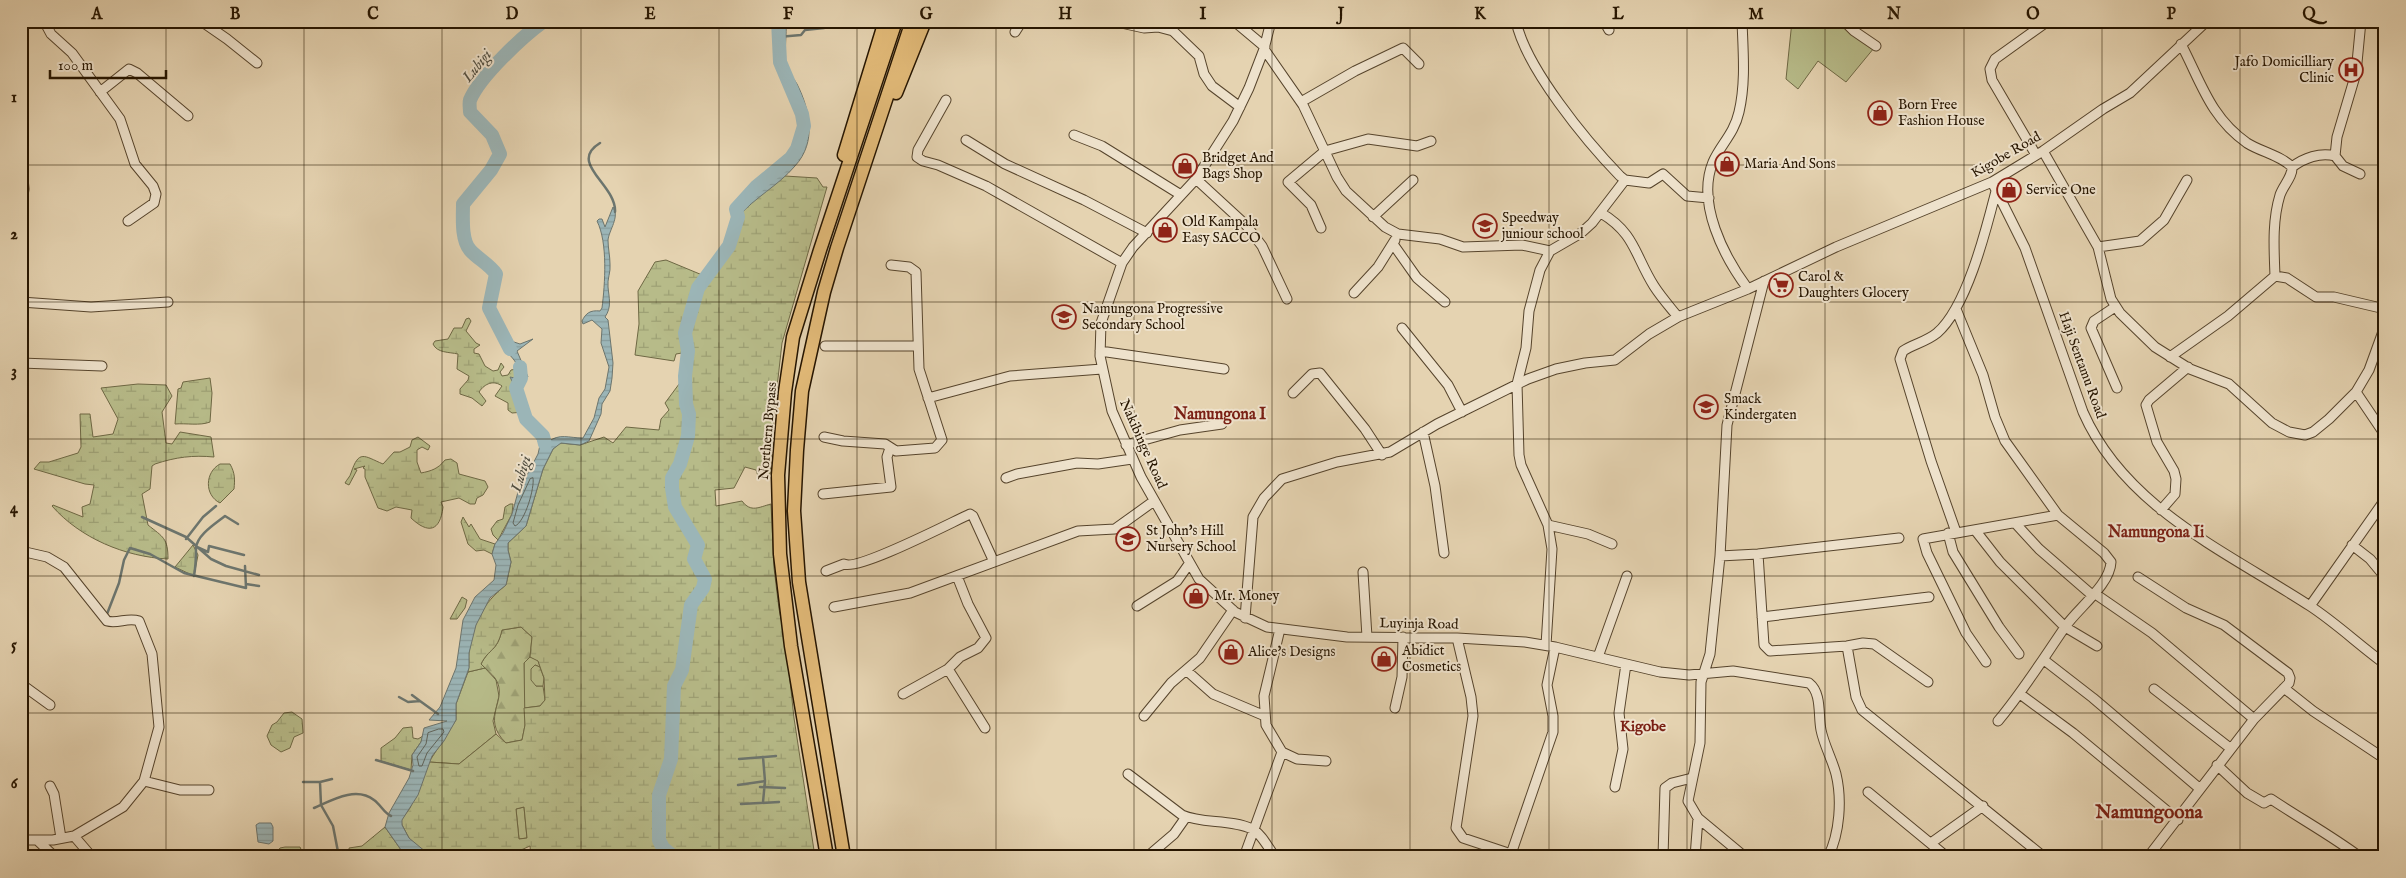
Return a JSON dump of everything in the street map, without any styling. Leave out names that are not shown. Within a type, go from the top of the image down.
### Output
[{"type":"highway","points":[[842,182],[846,145],[885,21]]},
{"type":"highway","name":"Northern Bypass","points":[[827,857],[791,646],[780,554],[778,475],[785,392],[793,338],[842,182],[896,21]]},
{"type":"highway","points":[[844,857],[799,582],[794,511],[797,450],[802,391],[816,327],[837,248],[912,21]]},
{"type":"highway","points":[[878,123],[898,90],[925,21]]},
{"type":"street","points":[[44,21],[51,34],[72,53],[120,119],[133,159],[150,182],[156,194],[156,200],[152,206],[128,221]]},
{"type":"street","points":[[201,21],[257,63]]},
{"type":"street","points":[[1015,32],[1022,21]]},
{"type":"street","points":[[1112,21],[1144,28],[1158,27],[1173,32],[1198,56],[1204,74],[1212,86],[1240,107]]},
{"type":"street","points":[[1234,21],[1264,48],[1301,102],[1337,177],[1346,191],[1373,217],[1398,234],[1440,239],[1463,247],[1522,245],[1550,252]]},
{"type":"street","name":"Nakibinge Road","points":[[1173,533],[1132,459],[1112,411],[1102,370],[1100,351],[1101,323],[1122,263],[1133,247],[1196,179],[1240,107],[1264,48],[1272,21]]},
{"type":"street","points":[[1516,21],[1523,46],[1543,79],[1602,158],[1625,180],[1649,183],[1663,174],[1687,196],[1709,198]]},
{"type":"street","points":[[1742,21],[1744,69],[1740,105],[1730,137],[1714,160],[1710,170],[1709,198],[1717,236],[1724,252],[1748,289]]},
{"type":"street","points":[[1844,21],[1854,31],[1876,46]]},
{"type":"street","points":[[2048,21],[1995,59],[1990,69],[1996,86],[2098,246],[2111,299],[2115,307],[2144,338],[2170,357],[2188,367],[2229,384],[2272,423],[2296,434],[2305,435],[2313,432],[2329,419],[2356,392],[2369,370],[2385,326]]},
{"type":"street","name":"Kigobe Road","points":[[1245,618],[1253,517],[1264,498],[1282,478],[1337,462],[1382,455],[1517,384],[1556,369],[1585,363],[1615,360],[1644,338],[1678,317],[1748,289],[1836,247],[1992,182],[2130,93],[2207,21]]},
{"type":"street","points":[[2360,174],[2343,166],[2335,156],[2337,137],[2356,73],[2361,21]]},
{"type":"street","points":[[2181,44],[2209,104],[2230,130],[2248,144],[2292,166]]},
{"type":"street","points":[[1301,102],[1355,71],[1403,48],[1419,64]]},
{"type":"street","points":[[100,92],[129,69],[137,73],[188,116]]},
{"type":"street","points":[[946,100],[918,150],[917,157],[920,160],[938,165],[986,186],[1122,263]]},
{"type":"street","points":[[1074,135],[1102,146],[1181,195]]},
{"type":"street","points":[[1321,228],[1310,205],[1288,182],[1325,151],[1368,139],[1417,146],[1431,141]]},
{"type":"street","points":[[966,140],[1005,164],[1067,192],[1146,233]]},
{"type":"street","points":[[21,155],[24,190],[21,210]]},
{"type":"street","points":[[2292,166],[2314,156],[2335,156]]},
{"type":"street","points":[[2275,276],[2276,214],[2280,195],[2291,173],[2292,166]]},
{"type":"street","points":[[1196,179],[1246,224],[1262,246],[1287,299]]},
{"type":"street","points":[[1373,217],[1413,180]]},
{"type":"street","points":[[1546,645],[1547,595],[1552,549],[1548,525],[1521,465],[1517,384],[1526,348],[1528,317],[1540,270],[1550,252],[1581,232],[1601,212],[1625,180]]},
{"type":"street","points":[[2098,246],[2140,241],[2164,220],[2187,180]]},
{"type":"street","name":"Haji Sentamu Road","points":[[1992,182],[2025,248],[2090,428],[2120,472],[2161,510],[2248,569],[2310,606],[2385,664]]},
{"type":"street","points":[[1996,191],[1984,240],[1956,309],[1936,333],[1902,351],[1900,359],[1952,532],[1957,559],[1998,627],[2020,654]]},
{"type":"street","points":[[1601,212],[1614,220],[1624,231],[1654,285],[1678,317]]},
{"type":"street","points":[[1354,293],[1378,268],[1398,234]]},
{"type":"street","points":[[1393,244],[1417,278],[1445,302]]},
{"type":"street","points":[[824,437],[843,441],[885,444],[890,448],[905,451],[935,448],[940,444],[942,435],[919,368],[916,272],[909,267],[891,266]]},
{"type":"street","points":[[2170,357],[2228,316],[2275,276],[2282,276],[2316,297],[2334,297],[2385,309]]},
{"type":"street","points":[[1745,857],[1698,818],[1688,801],[1700,743],[1701,682],[1710,654],[1720,556],[1727,424],[1764,281]]},
{"type":"street","points":[[21,302],[90,307],[168,302]]},
{"type":"street","points":[[2115,307],[2094,321],[2091,328],[2117,388]]},
{"type":"street","points":[[1956,309],[1983,375],[1995,417],[2005,441],[2058,515],[2104,553],[2111,562],[2110,572],[2065,627],[2020,694],[1998,721]]},
{"type":"street","points":[[1402,328],[1448,385],[1462,412]]},
{"type":"street","points":[[825,346],[917,346]]},
{"type":"street","points":[[1100,351],[1224,369]]},
{"type":"street","points":[[21,362],[102,366]]},
{"type":"street","points":[[2161,510],[2175,494],[2176,479],[2174,471],[2157,442],[2146,405],[2149,400],[2188,367]]},
{"type":"street","points":[[928,398],[1010,376],[1102,370]]},
{"type":"street","points":[[1293,393],[1312,374],[1320,373],[1365,429],[1382,455]]},
{"type":"street","points":[[2356,392],[2385,435]]},
{"type":"street","points":[[1126,445],[1180,430],[1222,424]]},
{"type":"street","points":[[1423,432],[1435,486],[1444,553]]},
{"type":"street","points":[[823,494],[891,487],[887,457],[890,448]]},
{"type":"street","points":[[1006,478],[1017,474],[1077,463],[1098,464],[1132,459]]},
{"type":"street","points":[[834,607],[910,593],[1078,532],[1115,528],[1154,501]]},
{"type":"street","points":[[2310,606],[2384,501]]},
{"type":"street","points":[[826,571],[844,564],[848,566],[870,560],[970,514],[973,516],[994,562]]},
{"type":"street","points":[[1986,662],[1966,633],[1927,553],[1923,539],[1952,532],[2016,524],[2058,515]]},
{"type":"street","points":[[2016,524],[2039,549],[2093,594],[2152,633],[2254,719]]},
{"type":"street","points":[[1548,525],[1588,534],[1612,544]]},
{"type":"street","points":[[1976,530],[2000,562],[2065,627],[2097,646]]},
{"type":"street","name":"Luyinja Road","points":[[1173,533],[1190,564],[1208,588],[1233,610],[1245,618],[1266,627],[1347,637],[1457,638],[1546,645],[1660,672],[1688,675],[1723,670],[1786,678],[1808,683],[1813,686],[1817,697],[1824,741],[1838,784],[1838,822],[1835,842],[1828,857]]},
{"type":"street","points":[[1720,556],[1758,554],[1899,538]]},
{"type":"street","points":[[2352,545],[2367,556],[2385,577]]},
{"type":"street","points":[[21,551],[47,557],[60,564],[107,621],[134,619],[139,621],[152,654],[158,727],[144,781],[123,807],[74,836],[21,840]]},
{"type":"street","points":[[1758,554],[1764,645],[1770,651],[1847,646],[1863,643],[1874,644],[1928,682]]},
{"type":"street","points":[[1137,606],[1177,581],[1190,564]]},
{"type":"street","points":[[1363,572],[1367,638]]},
{"type":"street","points":[[903,694],[948,669],[960,658],[978,648],[986,638],[957,576]]},
{"type":"street","points":[[1598,657],[1627,576]]},
{"type":"street","points":[[2138,578],[2186,608],[2217,622],[2250,643],[2289,675],[2290,680],[2230,748],[2199,788],[2178,820],[2148,857]]},
{"type":"street","points":[[1762,617],[1930,597]]},
{"type":"street","points":[[1144,716],[1172,683],[1200,658],[1233,610]]},
{"type":"street","points":[[1280,629],[1264,696],[1264,716],[1272,737],[1282,752],[1297,759],[1326,761]]},
{"type":"street","points":[[1396,708],[1401,686],[1403,637]]},
{"type":"street","points":[[1457,638],[1471,696],[1473,716],[1456,828],[1463,838],[1511,856],[1553,732],[1553,716],[1547,685],[1555,647]]},
{"type":"street","points":[[1847,646],[1856,696],[1862,710],[2044,857]]},
{"type":"street","points":[[2044,660],[2080,687],[2199,788]]},
{"type":"street","points":[[1615,787],[1623,748],[1619,713],[1626,664]]},
{"type":"street","points":[[948,669],[985,728]]},
{"type":"street","points":[[1187,671],[1212,694],[1264,716]]},
{"type":"street","points":[[21,684],[50,705]]},
{"type":"street","points":[[2284,688],[2313,711],[2385,759]]},
{"type":"street","points":[[2154,689],[2230,748]]},
{"type":"street","points":[[2020,694],[2073,732],[2178,820]]},
{"type":"street","points":[[1244,857],[1282,752]]},
{"type":"street","points":[[2217,765],[2247,792],[2264,803],[2271,799],[2311,825],[2328,833],[2360,857]]},
{"type":"street","points":[[1128,774],[1186,817],[1214,820],[1253,830],[1275,857]]},
{"type":"street","points":[[1663,857],[1665,788],[1672,782],[1692,778]]},
{"type":"street","points":[[144,781],[180,790],[209,790]]},
{"type":"street","points":[[50,786],[54,794],[61,838]]},
{"type":"street","points":[[1868,792],[1947,857]]},
{"type":"street","points":[[1930,843],[1983,806]]},
{"type":"street","points":[[1147,857],[1174,834],[1186,817]]},
{"type":"street","points":[[1695,857],[1698,818]]},
{"type":"street","points":[[74,836],[92,857]]},
{"type":"street","points":[[38,840],[55,857]]},
{"type":"green space","points":[[1792,21],[1834,21],[1874,48],[1846,82],[1818,61],[1798,89],[1786,79]]},
{"type":"green space","points":[[785,176],[817,178],[823,187],[827,187],[782,343],[770,474],[758,476],[756,470],[745,467],[734,488],[715,490],[716,506],[742,501],[745,505],[752,508],[771,504],[774,568],[779,609],[786,644],[794,718],[815,857],[675,857],[665,848],[659,833],[663,852],[670,857],[531,857],[530,846],[521,850],[522,857],[432,857],[409,838],[401,820],[410,808],[429,762],[459,764],[496,734],[506,743],[522,740],[525,725],[524,708],[540,706],[545,700],[544,678],[538,661],[530,657],[532,637],[521,627],[502,630],[498,642],[481,664],[485,668],[468,672],[469,652],[480,614],[491,599],[506,585],[511,562],[508,543],[526,526],[543,469],[553,449],[560,443],[580,445],[604,437],[613,443],[626,427],[659,430],[661,419],[669,410],[665,403],[685,376],[688,352],[676,354],[674,361],[635,355],[639,324],[638,291],[655,262],[666,260],[707,277],[729,246],[738,217],[749,203]],"holes":[[[524,807],[527,838],[519,839],[516,809]]]},
{"type":"green space","points":[[469,318],[471,321],[466,331],[480,345],[474,349],[474,353],[479,354],[485,366],[493,371],[498,370],[501,363],[504,367],[500,372],[502,376],[508,375],[511,370],[517,369],[514,384],[518,384],[516,389],[524,412],[512,413],[508,410],[508,403],[495,396],[502,386],[496,383],[487,385],[479,392],[486,401],[482,406],[472,398],[460,394],[460,389],[469,376],[457,369],[458,354],[440,351],[433,344],[435,341],[448,339],[454,328],[462,328],[466,319]]},
{"type":"green space","points":[[210,378],[212,393],[210,422],[175,424],[178,389],[181,388],[183,382]]},
{"type":"green space","points":[[138,384],[166,385],[172,396],[162,412],[166,443],[172,444],[180,432],[211,437],[214,457],[185,457],[155,464],[152,466],[150,489],[142,494],[148,525],[166,542],[168,559],[120,550],[104,544],[76,528],[52,506],[83,517],[82,507],[90,504],[94,485],[34,469],[40,462],[49,462],[78,453],[81,447],[80,414],[90,414],[93,437],[113,434],[118,419],[101,388]]},
{"type":"green space","points":[[418,437],[430,446],[428,450],[422,447],[417,450],[417,462],[421,473],[434,469],[445,460],[451,459],[457,463],[459,474],[485,481],[488,487],[483,495],[477,498],[475,504],[470,504],[459,498],[441,502],[443,507],[439,522],[432,528],[423,527],[411,518],[412,510],[396,507],[387,511],[378,508],[365,477],[365,469],[363,468],[365,466],[354,469],[357,470],[349,485],[345,483],[360,457],[367,457],[383,464],[394,452],[400,452],[410,447],[412,440]]},
{"type":"green space","points":[[220,464],[230,464],[234,473],[234,489],[220,503],[211,495],[208,484],[211,472]]},
{"type":"green space","points":[[513,504],[512,514],[498,540],[493,535],[491,529],[497,521],[503,519],[505,507]]},
{"type":"green space","points":[[463,517],[469,527],[471,524],[480,539],[495,544],[492,554],[484,550],[476,551],[468,544],[461,522]]},
{"type":"green space","points":[[193,545],[198,555],[194,576],[175,567]]},
{"type":"green space","points":[[462,597],[467,600],[465,608],[457,619],[450,619]]},
{"type":"green space","points":[[521,627],[532,637],[530,657],[524,663],[525,725],[522,740],[506,743],[498,734],[495,725],[499,686],[495,678],[481,664],[498,642],[502,630]]},
{"type":"green space","points":[[530,657],[538,660],[540,667],[535,665],[536,686],[543,686],[545,700],[540,706],[524,708],[524,663]]},
{"type":"green space","points":[[535,665],[540,667],[544,678],[543,686],[536,686],[531,680],[531,669]]},
{"type":"green space","points":[[485,668],[496,680],[499,696],[493,721],[496,734],[459,764],[429,762],[456,720],[456,704],[468,672]]},
{"type":"green space","points":[[292,712],[302,719],[303,733],[294,737],[290,748],[281,752],[271,745],[267,736],[272,725],[284,713]]},
{"type":"green space","points":[[412,727],[413,738],[418,739],[423,736],[412,755],[411,770],[381,761],[381,748],[395,738],[403,728]]},
{"type":"green space","points":[[524,807],[527,838],[519,839],[516,809]]},
{"type":"green space","points":[[385,827],[406,857],[350,857],[349,848],[362,846]]},
{"type":"green space","points":[[300,847],[303,854],[302,857],[273,857],[280,848]]},
{"type":"water","points":[[777,21],[786,21],[786,64],[802,94],[808,115],[809,136],[802,157],[795,166],[738,217],[750,197],[761,185],[778,170],[791,163],[800,153],[804,142],[802,118],[784,65],[781,31]]},
{"type":"water","points":[[613,207],[615,219],[608,240],[610,267],[608,284],[609,306],[605,317],[608,320],[613,363],[610,391],[602,404],[601,414],[589,441],[580,445],[561,443],[553,449],[543,469],[526,526],[508,543],[511,562],[506,585],[490,598],[476,625],[469,653],[469,668],[456,704],[456,720],[444,741],[432,756],[418,795],[402,820],[402,825],[409,838],[432,857],[406,857],[385,827],[389,813],[409,778],[413,765],[412,755],[421,742],[424,728],[447,721],[429,720],[440,707],[456,668],[463,620],[475,597],[494,580],[496,565],[492,554],[495,544],[503,533],[512,514],[518,492],[538,454],[540,445],[535,435],[536,429],[543,430],[548,442],[560,437],[583,438],[594,418],[599,398],[605,389],[609,367],[601,343],[602,329],[592,320],[583,324],[582,321],[589,313],[600,311],[602,308],[605,276],[604,252],[603,240],[597,221],[602,219],[605,227]]},
{"type":"water","points":[[503,332],[511,341],[520,344],[533,339],[517,351],[528,377],[524,376],[518,384],[514,385],[510,377],[515,378],[516,363],[503,346]]},
{"type":"water","points":[[259,823],[271,823],[273,827],[273,841],[269,844],[258,842],[256,825]]},
{"type":"waterway","name":"Lubigi","points":[[510,349],[489,308],[496,274],[470,250],[464,234],[463,204],[491,170],[500,154],[492,135],[470,112],[470,100],[475,90],[492,68],[525,36],[544,21]]},
{"type":"waterway","name":"Lubigi","points":[[674,857],[663,848],[659,840],[659,795],[671,759],[674,686],[682,670],[691,605],[703,588],[705,579],[694,559],[698,545],[675,507],[672,488],[672,478],[680,464],[688,436],[689,414],[686,404],[685,376],[688,351],[685,333],[698,288],[729,246],[738,217],[736,209],[756,187],[791,158],[797,149],[804,126],[802,114],[780,62],[778,21]]},
{"type":"waterway","points":[[778,37],[801,35],[805,30],[824,28],[834,21]]},
{"type":"waterway","points":[[600,143],[591,151],[589,158],[591,167],[614,202],[615,212]]},
{"type":"waterway","name":"Lubigi","points":[[520,367],[521,378],[516,388],[526,419],[543,436],[545,444]]},
{"type":"waterway","points":[[186,539],[203,517],[216,506]]},
{"type":"waterway","points":[[194,576],[197,543],[203,534],[225,516],[238,524]]},
{"type":"waterway","points":[[142,517],[186,537],[211,559],[226,566],[259,575]]},
{"type":"waterway","points":[[197,547],[208,552],[209,546],[244,555]]},
{"type":"waterway","points":[[107,614],[119,583],[124,560],[130,548],[150,554],[184,573],[246,588],[245,566]]},
{"type":"waterway","points":[[246,584],[259,586]]},
{"type":"waterway","points":[[412,695],[420,701]]},
{"type":"waterway","points":[[399,697],[408,702],[420,701],[438,714]]},
{"type":"waterway","points":[[739,759],[776,756]]},
{"type":"waterway","points":[[738,785],[765,781],[763,757]]},
{"type":"waterway","points":[[376,760],[413,771]]},
{"type":"waterway","points":[[332,779],[320,782],[321,805],[333,826],[339,857]]},
{"type":"waterway","points":[[763,802],[765,781]]},
{"type":"waterway","points":[[303,782],[320,782]]},
{"type":"waterway","points":[[760,787],[785,788]]},
{"type":"waterway","points":[[314,808],[344,796],[360,794],[374,800],[391,816]]},
{"type":"waterway","points":[[741,804],[779,802]]},
{"type":"place","name":"Jafo Domicilliary Clinic","points":[[2351,70]]},
{"type":"place","name":"Born Free Fashion House","points":[[1880,113]]},
{"type":"place","name":"Maria And Sons","points":[[1727,164]]},
{"type":"place","name":"Bridget And Bags Shop","points":[[1185,166]]},
{"type":"place","name":"Service One","points":[[2009,190]]},
{"type":"place","name":"Speedway juniour school","points":[[1485,226]]},
{"type":"place","name":"Old Kampala Easy SACCO","points":[[1165,230]]},
{"type":"place","name":"Carol & Daughters Glocery","points":[[1781,285]]},
{"type":"place","name":"Namungona Progressive Secondary School","points":[[1064,317]]},
{"type":"place","name":"Smack Kindergaten","points":[[1706,407]]},
{"type":"place","name":"St John's Hill Nursery School","points":[[1128,539]]},
{"type":"place","name":"Mr. Money","points":[[1196,596]]},
{"type":"place","name":"Alice's Designs","points":[[1231,652]]},
{"type":"place","name":"Abidict Cosmetics","points":[[1384,659]]},
{"type":"district","name":"Namungona I","points":[[1220,415]]},
{"type":"district","name":"Namungona Ii","points":[[2156,533]]},
{"type":"district","name":"Kigobe","points":[[1643,726]]},
{"type":"district","name":"Namungoona","points":[[2149,813]]}]
